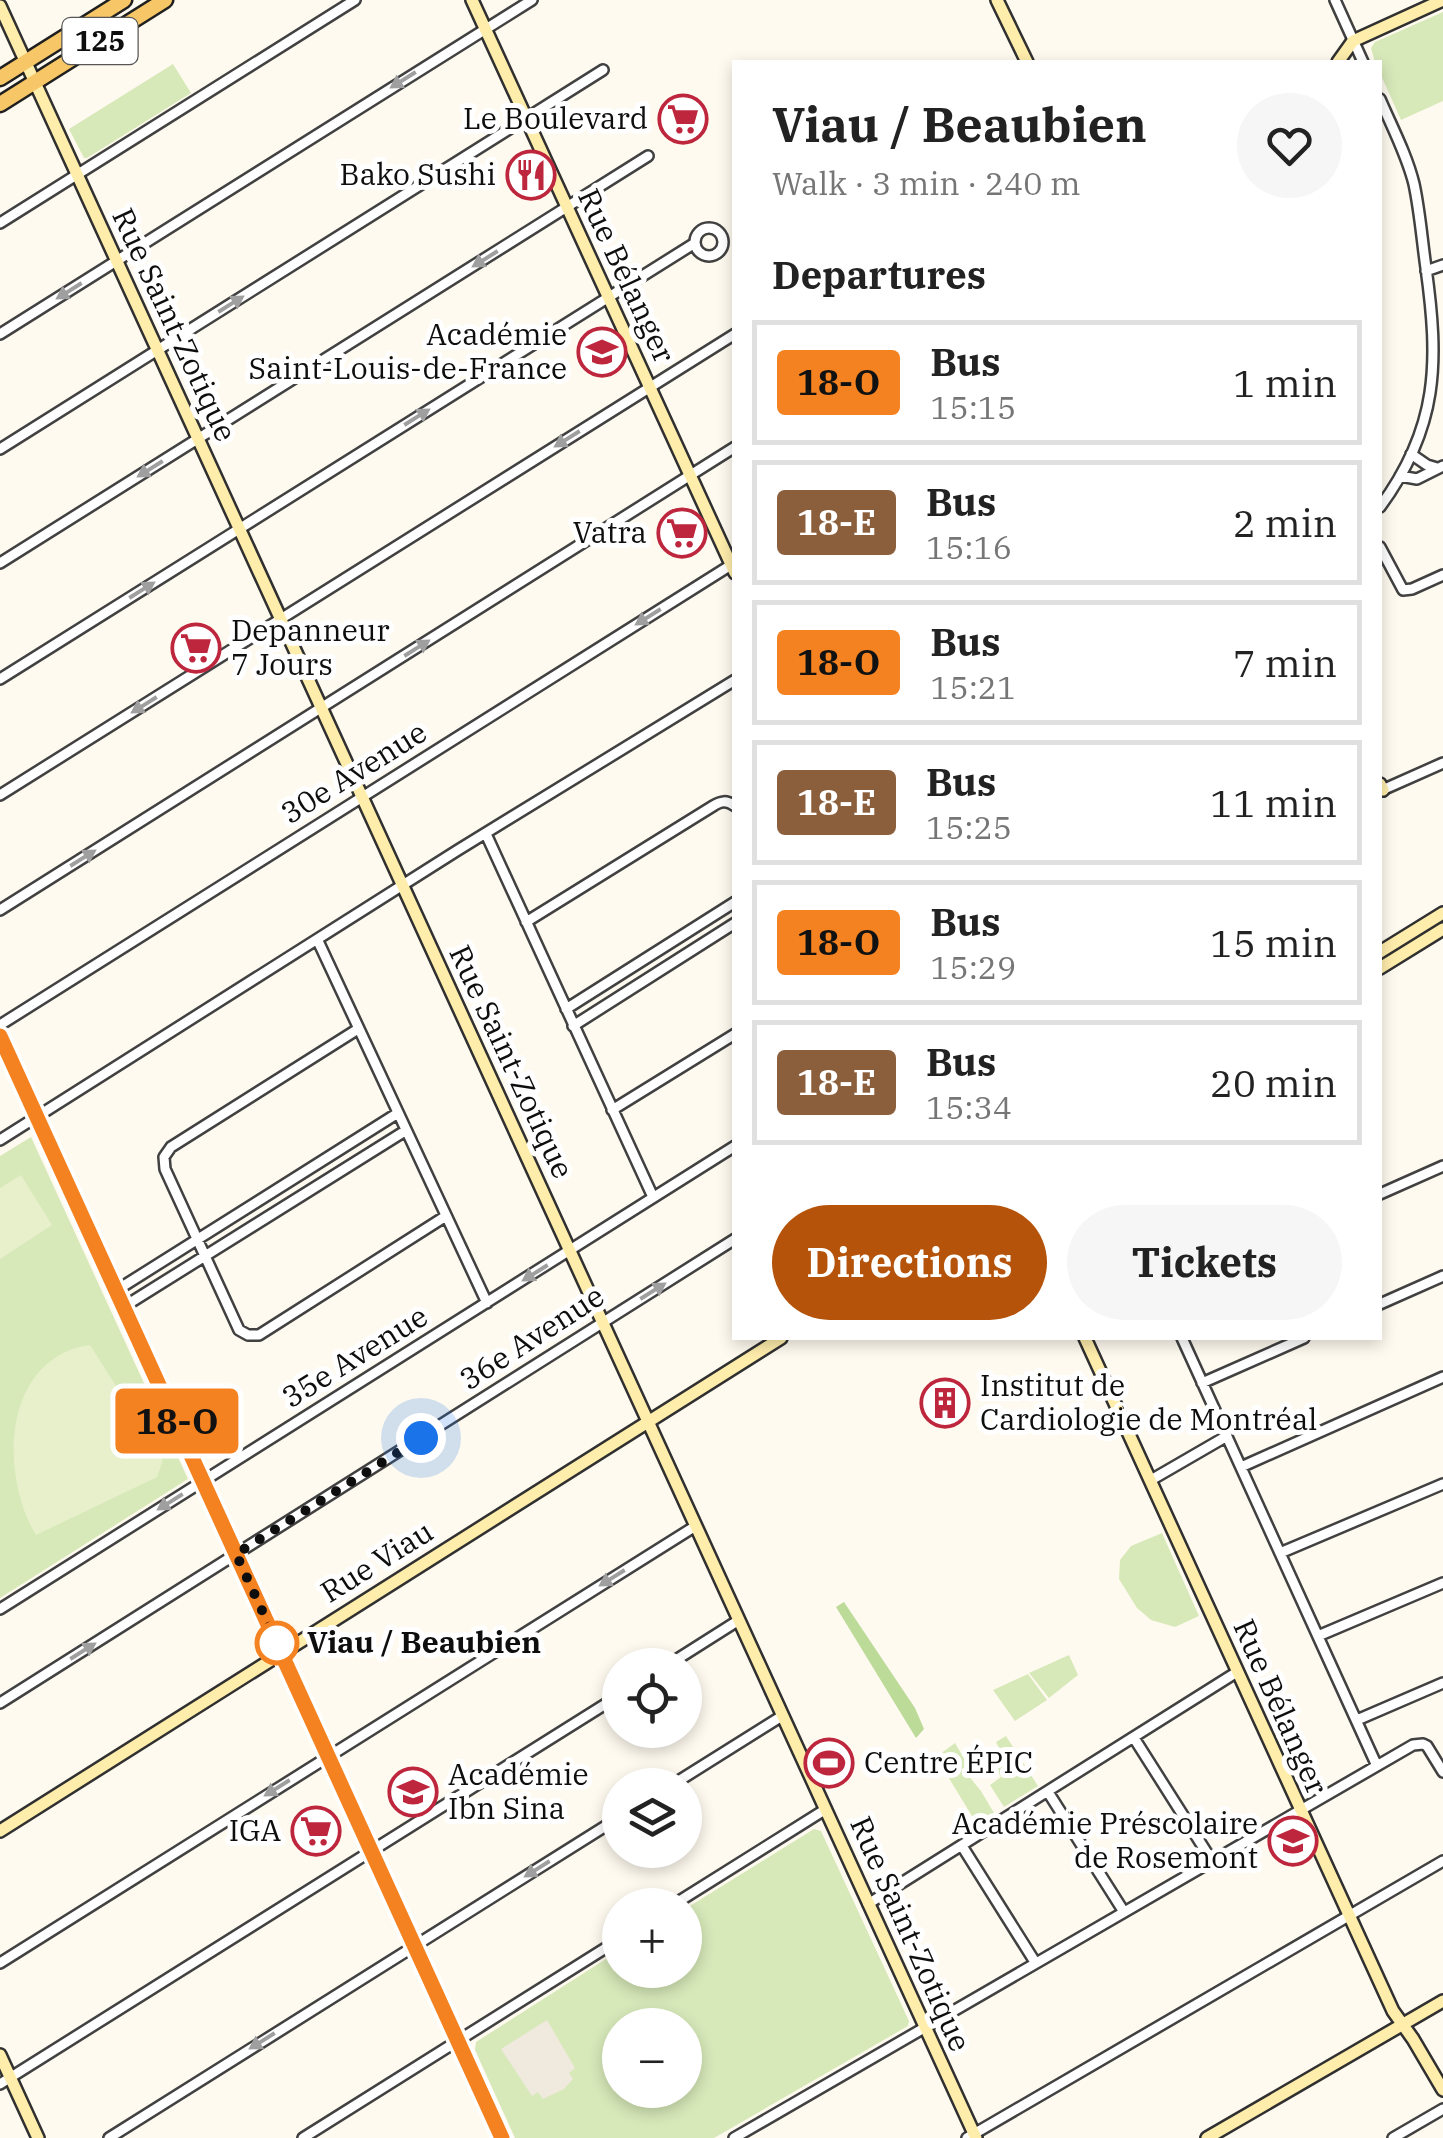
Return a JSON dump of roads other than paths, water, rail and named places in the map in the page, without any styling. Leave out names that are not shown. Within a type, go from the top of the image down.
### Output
[{"type":"main road","name":"125","points":[[0,78],[124,0]]},
{"type":"main road","name":"125","points":[[0,104],[165,0]]},
{"type":"street","points":[[0,223],[355,0]]},
{"type":"street","name":"Rue Bélanger","points":[[472,0],[732,563]]},
{"type":"street","points":[[0,334],[532,0]]},
{"type":"street","points":[[997,0],[1026,60]]},
{"type":"street","points":[[1336,0],[1362,60]]},
{"type":"street","points":[[1340,60],[1354,41],[1443,0]]},
{"type":"street","name":"Rue Saint-Zotique","points":[[0,6],[826,1809],[972,2137]]},
{"type":"street","points":[[0,449],[603,70]]},
{"type":"street","points":[[1382,104],[1414,183],[1439,358],[1426,415],[1411,454],[1382,505]]},
{"type":"street","points":[[0,563],[648,156]]},
{"type":"street","points":[[0,679],[694,243]]},
{"type":"street","points":[[1426,271],[1443,265]]},
{"type":"street","points":[[0,795],[732,336]]},
{"type":"street","points":[[0,910],[732,450]]},
{"type":"street","points":[[1411,454],[1426,465],[1440,467]]},
{"type":"street","points":[[1400,476],[1417,479],[1440,467]]},
{"type":"street","points":[[1382,551],[1403,590],[1443,575]]},
{"type":"street","name":"30e Avenue","points":[[0,1026],[732,568]]},
{"type":"street","points":[[0,1140],[732,682]]},
{"type":"street","points":[[1382,788],[1443,763]]},
{"type":"street","points":[[526,922],[712,806],[721,802],[732,804]]},
{"type":"street","points":[[486,834],[654,1197]]},
{"type":"street","points":[[566,1009],[732,904]]},
{"type":"street","points":[[1382,951],[1443,913]]},
{"type":"street","points":[[573,1026],[732,925]]},
{"type":"street","points":[[1382,967],[1443,929]]},
{"type":"street","points":[[1428,938],[1443,939]]},
{"type":"street","points":[[318,941],[487,1304]]},
{"type":"street","points":[[358,1029],[171,1146],[164,1156],[165,1169],[239,1330],[259,1335],[446,1216]]},
{"type":"street","points":[[0,1035],[500,2137]]},
{"type":"street","points":[[612,1110],[732,1036]]},
{"type":"street","points":[[117,1290],[398,1113]]},
{"type":"street","points":[[124,1306],[406,1131]]},
{"type":"street","name":"35e Avenue","points":[[0,1609],[732,1148]]},
{"type":"street","points":[[1382,1193],[1443,1166]]},
{"type":"street","name":"36e Avenue","points":[[0,1703],[732,1241]]},
{"type":"street","points":[[1382,1303],[1443,1276]]},
{"type":"street","name":"Rue Viau","points":[[0,1830],[777,1340]]},
{"type":"street","name":"Rue Bélanger","points":[[1086,1340],[1394,2012],[1443,2090]]},
{"type":"street","points":[[1183,1340],[1378,1766]]},
{"type":"street","points":[[1202,1383],[1299,1340]]},
{"type":"street","points":[[1241,1467],[1443,1377]]},
{"type":"street","points":[[1150,1480],[1226,1436]]},
{"type":"street","points":[[1280,1553],[1443,1484]]},
{"type":"street","points":[[0,1963],[694,1526]]},
{"type":"street","points":[[1318,1636],[1443,1584]]},
{"type":"street","points":[[695,1648],[739,1620]]},
{"type":"street","points":[[868,1904],[1237,1672]]},
{"type":"street","points":[[1357,1720],[1443,1683]]},
{"type":"street","points":[[5,2081],[602,1706]]},
{"type":"street","points":[[699,1768],[782,1716]]},
{"type":"street","points":[[1134,1738],[1212,1860]]},
{"type":"street","points":[[734,2138],[1413,1745],[1423,1744],[1430,1749],[1443,1772]]},
{"type":"street","points":[[1048,1792],[1124,1912]]},
{"type":"street","points":[[701,1888],[826,1809]]},
{"type":"street","points":[[109,2138],[602,1828]]},
{"type":"street","points":[[962,1846],[1035,1962]]},
{"type":"street","points":[[972,2137],[1443,1861]]},
{"type":"street","points":[[303,2138],[602,1950]]},
{"type":"street","points":[[1208,2138],[1443,2001]]},
{"type":"street","points":[[0,2055],[5,2081],[38,2138]]},
{"type":"street","points":[[1394,2138],[1443,2109]]},
{"type":"place","name":"Le Boulevard","points":[[683,119]]},
{"type":"place","name":"Bako Sushi","points":[[531,175]]},
{"type":"place","name":"Académie Saint-Louis-de-France","points":[[602,352]]},
{"type":"place","name":"Vatra","points":[[682,533]]},
{"type":"place","name":"Depanneur 7 Jours","points":[[196,648]]},
{"type":"place","name":"Institut de Cardiologie de Montréal","points":[[945,1403]]},
{"type":"place","name":"Viau / Beaubien","points":[[277,1643]]},
{"type":"place","name":"Centre ÉPIC","points":[[829,1763]]},
{"type":"place","name":"Académie Ibn Sina","points":[[413,1792]]},
{"type":"place","name":"IGA","points":[[316,1831]]},
{"type":"place","name":"Académie Préscolaire de Rosemont","points":[[1293,1841]]}]
